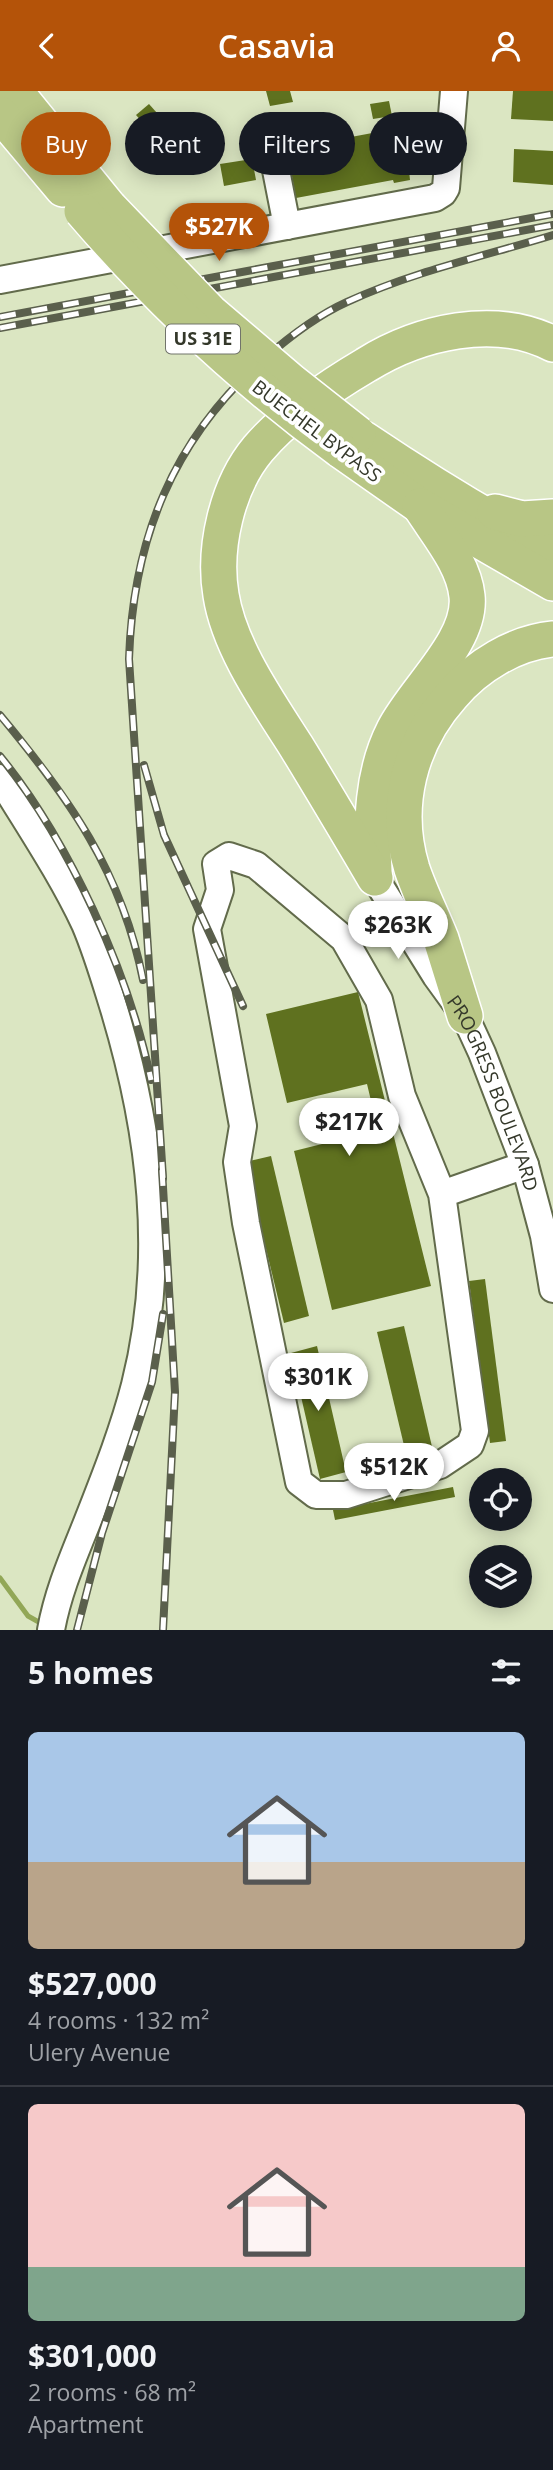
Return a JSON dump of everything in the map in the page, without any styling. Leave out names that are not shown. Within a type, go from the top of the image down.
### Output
[{"type":"main road","name":"BUECHEL BYPASS","points":[[15,91],[95,209]]},
{"type":"main road","name":"BUECHEL BYPASS","points":[[0,114],[95,209],[292,382],[349,442],[553,583]]},
{"type":"main road","points":[[375,878],[252,673],[226,618],[219,580],[223,530],[229,507],[247,466],[271,435],[324,392],[369,362],[417,342],[470,329],[490,328],[517,332],[553,344]]},
{"type":"main road","name":"BUECHEL BYPASS","points":[[436,501],[511,531],[553,553]]},
{"type":"main road","points":[[375,878],[372,827],[376,787],[386,750],[402,716],[456,641],[468,609],[466,585],[436,501]]},
{"type":"main road","points":[[436,501],[512,517],[536,520],[553,517]]},
{"type":"main road","points":[[465,1016],[440,938],[412,867],[404,818],[409,773],[417,747],[427,728],[458,687],[506,652],[553,639]]},
{"type":"street","points":[[0,280],[428,199],[443,193],[446,188],[454,91]]},
{"type":"street","points":[[277,175],[287,226]]},
{"type":"street","points":[[0,778],[49,855],[85,923],[100,961],[126,1049],[145,1136],[150,1180],[151,1291],[134,1386],[99,1490],[57,1597],[51,1630]]},
{"type":"street","points":[[229,856],[256,865],[344,939],[379,999],[402,1096],[442,1194],[475,1431],[470,1445],[440,1465],[346,1495],[316,1495],[299,1482],[246,1223],[237,1162],[243,1126],[207,929],[220,890],[216,864],[229,856]]},
{"type":"street","name":"PROGRESS BOULEVARD","points":[[375,878],[436,976],[465,1016],[499,1094],[525,1165],[544,1236],[553,1289]]},
{"type":"street","points":[[442,1194],[525,1165]]},
{"type":"building","points":[[266,91],[290,91],[293,102],[270,106]]},
{"type":"building","points":[[513,91],[553,91],[553,121],[511,119]]},
{"type":"building","points":[[389,101],[391,112],[372,112],[370,104]]},
{"type":"building","points":[[149,104],[156,112],[140,112]]},
{"type":"building","points":[[369,134],[369,175],[409,175],[410,180],[394,183],[393,180],[296,198],[292,175],[355,175],[355,136]]},
{"type":"building","points":[[514,149],[553,151],[553,185],[513,182]]},
{"type":"building","points":[[239,161],[239,175],[255,175],[256,180],[224,186],[222,175],[225,175],[225,163]]},
{"type":"building","points":[[358,992],[431,1286],[332,1310],[294,1151],[378,1130],[367,1084],[287,1103],[266,1014]]},
{"type":"building","points":[[271,1156],[309,1316],[284,1323],[245,1162]]},
{"type":"building","points":[[485,1279],[506,1441],[490,1443],[469,1281]]},
{"type":"building","points":[[404,1326],[433,1451],[407,1458],[377,1332]]},
{"type":"building","points":[[317,1346],[346,1472],[320,1479],[291,1353]]},
{"type":"building","points":[[453,1487],[455,1497],[335,1520],[333,1510]]},
{"type":"waterway","points":[[0,1578],[28,1616],[44,1625]]},
{"type":"railway","points":[[0,317],[553,214]]},
{"type":"railway","points":[[0,328],[553,225]]},
{"type":"railway","points":[[163,1178],[129,659],[132,615],[139,573],[149,532],[164,494],[182,457],[232,390],[273,351],[314,320],[347,302],[397,282],[553,235]]},
{"type":"railway","points":[[0,715],[48,776],[90,838],[121,905],[134,941],[143,980]]},
{"type":"railway","points":[[0,756],[50,827],[93,910],[128,996],[151,1080]]},
{"type":"railway","points":[[144,765],[164,835],[243,1006]]},
{"type":"railway","points":[[162,1170],[175,1392],[163,1630]]},
{"type":"railway","points":[[77,1630],[102,1533],[152,1382],[163,1314]]}]
